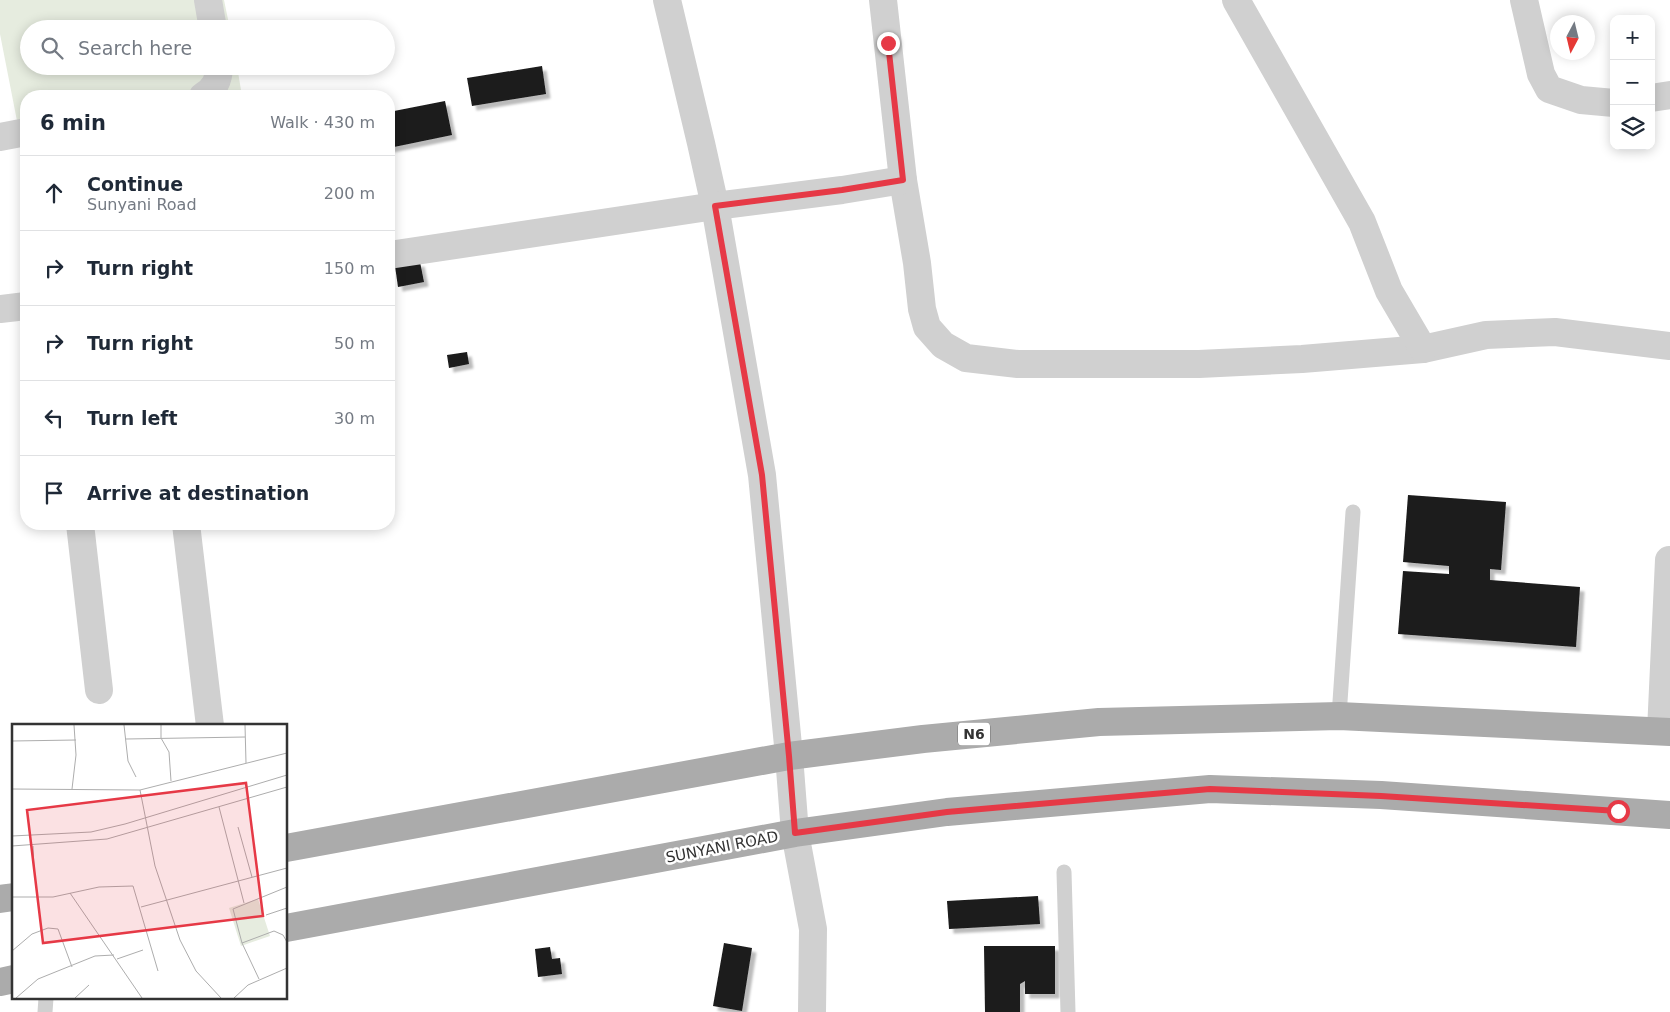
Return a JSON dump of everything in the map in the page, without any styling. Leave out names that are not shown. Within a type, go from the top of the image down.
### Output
[{"type":"main road","name":"N6","points":[[288,848],[789,756],[923,739],[1099,722],[1339,716],[1665,732]]},
{"type":"main road","name":"SUNYANI ROAD","points":[[288,928],[795,833],[947,812],[1210,789],[1390,796],[1670,815]]},
{"type":"street","points":[[208,0],[211,20]]},
{"type":"street","points":[[667,0],[702,143],[715,206],[762,475],[795,833],[812,928],[812,1012]]},
{"type":"street","points":[[883,0],[903,180],[922,309],[927,327],[943,345],[966,358],[1018,364],[1199,364],[1302,359],[1423,349],[1486,336],[1555,332],[1670,346]]},
{"type":"street","points":[[1236,0],[1362,222],[1389,291],[1423,349]]},
{"type":"street","points":[[1524,0],[1541,74],[1549,89],[1581,100],[1610,103]]},
{"type":"street","points":[[212,90],[218,80],[218,75]]},
{"type":"street","points":[[1655,97],[1670,94]]},
{"type":"street","points":[[0,137],[20,133]]},
{"type":"street","points":[[395,254],[903,180]]},
{"type":"street","points":[[0,309],[20,307]]},
{"type":"street","points":[[81,530],[99,690]]},
{"type":"street","points":[[187,530],[210,724]]},
{"type":"street","points":[[1665,732],[1669,560]]},
{"type":"lane","points":[[1339,716],[1353,512]]},
{"type":"lane","points":[[1064,872],[1068,1012]]},
{"type":"shaded area","points":[[0,0],[224,0],[228,20],[20,20],[20,75],[238,75],[241,90],[20,90],[20,126],[18,126],[0,34]]},
{"type":"building","points":[[542,66],[546,94],[472,106],[467,78]]},
{"type":"building","points":[[445,101],[452,135],[395,147],[395,111]]},
{"type":"building","points":[[420,262],[424,282],[398,287],[395,266]]},
{"type":"building","points":[[467,352],[469,364],[449,368],[447,355]]},
{"type":"building","points":[[1408,495],[1506,502],[1501,570],[1490,569],[1490,580],[1580,587],[1576,647],[1398,634],[1403,571],[1449,574],[1449,566],[1403,562]]},
{"type":"building","points":[[1038,896],[1040,924],[949,929],[947,901]]},
{"type":"building","points":[[724,943],[752,948],[742,1011],[713,1006]]},
{"type":"building","points":[[984,946],[1055,946],[1055,994],[1025,994],[1025,981],[1020,984],[1020,1012],[985,1012]]},
{"type":"building","points":[[550,947],[552,959],[560,958],[562,974],[538,977],[535,949]]},
{"type":"route","points":[[888,43],[903,180],[842,190],[715,206],[762,475],[795,833],[947,812],[1210,789],[1381,796],[1618,811]]}]
